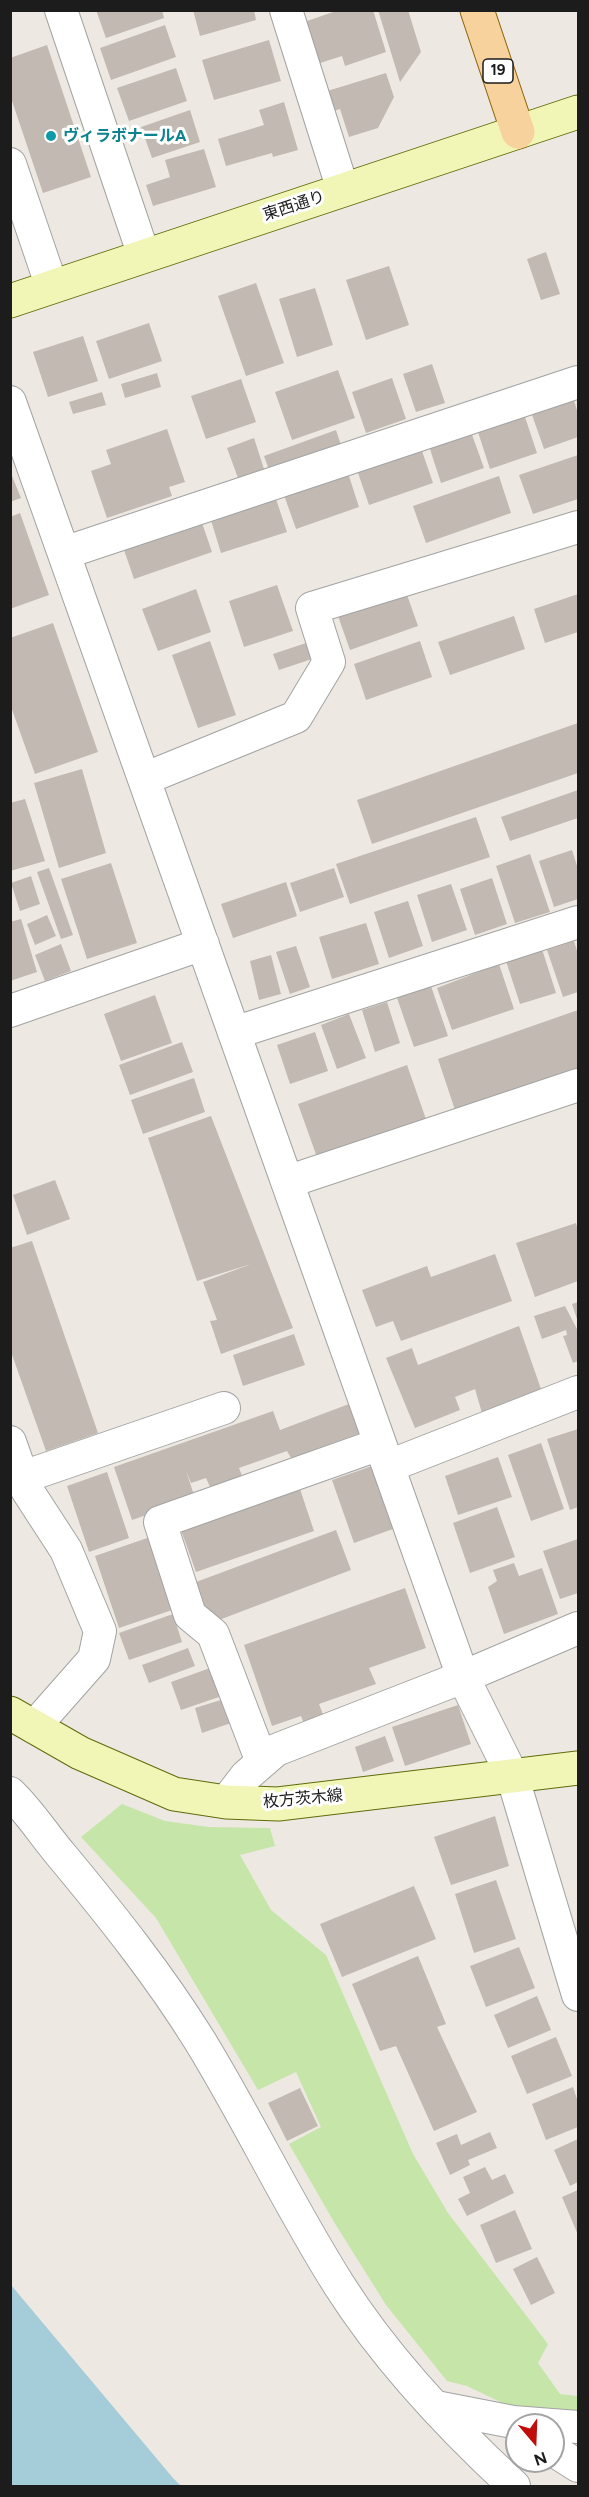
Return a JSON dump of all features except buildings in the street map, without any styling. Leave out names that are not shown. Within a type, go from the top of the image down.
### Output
[{"type":"main road","name":"19","points":[[477,10],[518,132]]},
{"type":"street","points":[[61,10],[144,256]]},
{"type":"street","points":[[286,10],[343,190]]},
{"type":"street","name":"東西通り","points":[[10,301],[579,112]]},
{"type":"street","points":[[10,164],[52,288]]},
{"type":"street","points":[[64,553],[579,382]]},
{"type":"street","points":[[10,402],[464,1677],[512,1775],[579,1995]]},
{"type":"street","points":[[144,779],[296,717],[329,662],[312,608],[579,527]]},
{"type":"street","points":[[234,1033],[579,922]]},
{"type":"street","points":[[10,1011],[203,944]]},
{"type":"street","points":[[287,1182],[579,1085]]},
{"type":"street","points":[[262,1762],[213,1634],[190,1615],[160,1522],[384,1455],[579,1392]]},
{"type":"street","points":[[23,1477],[224,1408]]},
{"type":"street","points":[[10,1442],[27,1490],[66,1550],[100,1631],[94,1659],[22,1720]]},
{"type":"street","points":[[226,1802],[246,1776],[276,1750],[464,1677],[579,1628]]},
{"type":"street","name":"枚方茨木線","points":[[22,1720],[80,1753],[174,1794],[226,1802],[278,1804],[579,1768]]},
{"type":"street","points":[[10,1792],[24,1806],[104,1905],[173,2000],[212,2062],[339,2286],[406,2374],[514,2487]]},
{"type":"street","points":[[436,2407],[505,2421]]},
{"type":"street","points":[[565,2458],[579,2466]]},
{"type":"green space","points":[[122,1804],[165,1821],[209,1827],[270,1828],[275,1846],[240,1855],[271,1910],[326,1955],[413,2154],[448,2213],[548,2344],[538,2363],[560,2394],[578,2396],[578,2413],[519,2411],[467,2386],[447,2381],[386,2305],[289,2144],[321,2127],[296,2072],[258,2090],[156,1918],[81,1837]]},
{"type":"water","points":[[11,2285],[173,2478],[181,2486],[11,2486]]},
{"type":"place","name":"ヴィラボナールA","points":[[51,136]]}]
